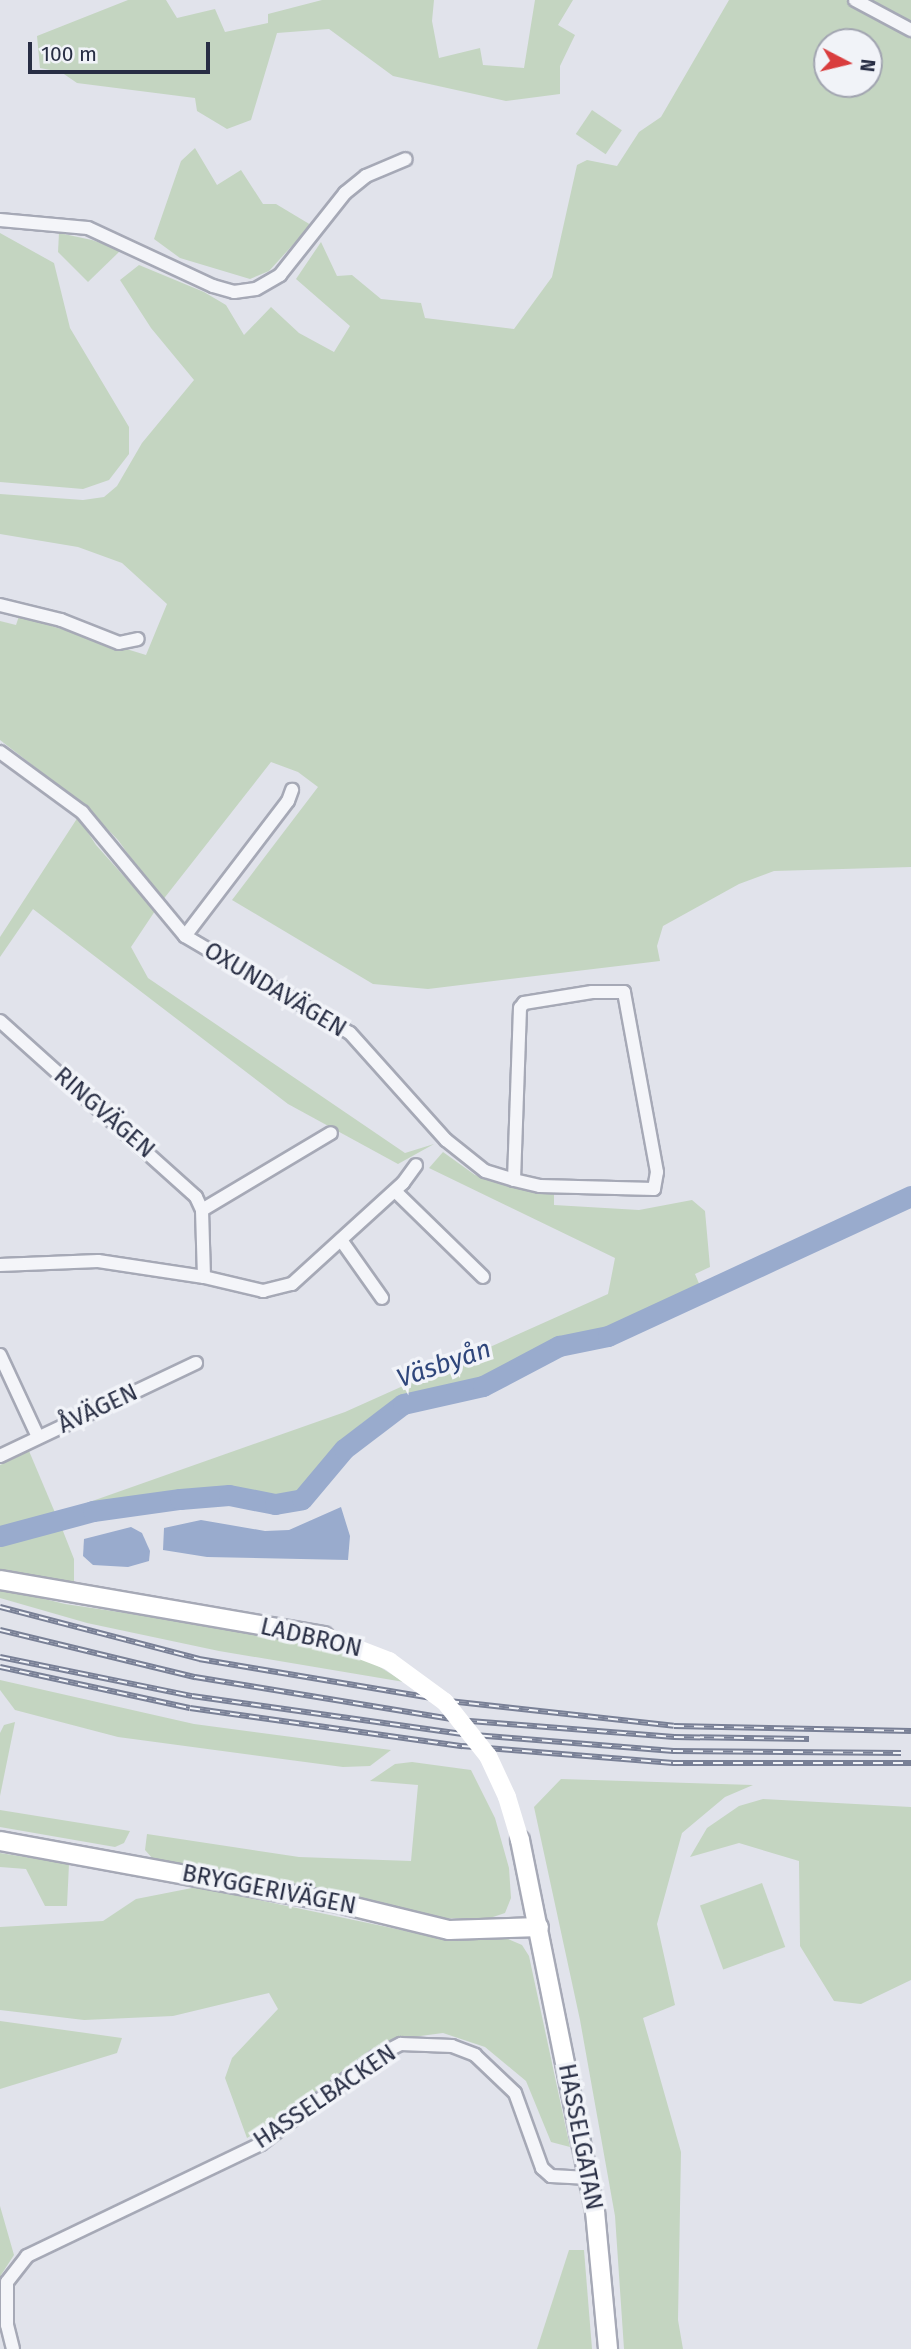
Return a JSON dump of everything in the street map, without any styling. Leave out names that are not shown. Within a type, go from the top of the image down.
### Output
[{"type":"street","points":[[855,0],[911,30]]},
{"type":"street","points":[[0,220],[88,229],[213,286],[234,292],[256,289],[280,275],[345,193],[366,176],[406,159]]},
{"type":"street","points":[[0,605],[61,620],[119,643],[138,639]]},
{"type":"street","name":"OXUNDAVÄGEN","points":[[0,752],[82,812],[186,936],[350,1033],[464,1156],[485,1171],[514,1180],[580,1189],[654,1189],[657,1172],[624,992],[617,989],[524,1003],[520,1008],[514,1180]]},
{"type":"street","points":[[186,936],[288,802],[292,789]]},
{"type":"street","name":"RINGVÄGEN","points":[[0,1021],[173,1173],[202,1210]]},
{"type":"street","points":[[204,1277],[202,1210],[331,1133]]},
{"type":"street","points":[[0,1265],[98,1261],[277,1291],[292,1284],[341,1240],[395,1191],[416,1165]]},
{"type":"street","points":[[395,1191],[483,1278]]},
{"type":"street","points":[[341,1240],[382,1298]]},
{"type":"street","points":[[0,1355],[38,1437]]},
{"type":"street","name":"ÅVÄGEN","points":[[0,1456],[195,1363]]},
{"type":"street","name":"LADBRON","points":[[0,1580],[324,1636],[389,1661],[445,1702],[488,1756],[508,1797],[539,1927]]},
{"type":"street","name":"BRYGGERIVÄGEN","points":[[0,1841],[338,1903],[449,1930],[539,1927]]},
{"type":"street","name":"HASSELGATAN","points":[[539,1927],[589,2178],[606,2288],[608,2349]]},
{"type":"street","name":"HASSELBACKEN","points":[[13,2349],[7,2325],[7,2282],[27,2256],[261,2144],[375,2057],[401,2044],[452,2046],[475,2055],[515,2093],[542,2168],[551,2176],[589,2178]]},
{"type":"green space","points":[[128,0],[166,0],[177,18],[215,9],[225,32],[268,23],[268,14],[322,0],[434,0],[432,21],[439,58],[480,48],[483,65],[524,68],[535,0],[573,0],[558,25],[575,35],[560,66],[560,94],[506,101],[393,76],[329,29],[277,33],[251,120],[227,129],[197,111],[195,98],[77,83],[61,72],[40,68],[37,36]]},
{"type":"green space","points":[[729,0],[911,0],[911,867],[774,871],[739,884],[663,926],[657,946],[660,961],[428,989],[373,984],[232,900],[318,787],[298,772],[271,762],[162,901],[118,840],[84,805],[0,740],[0,621],[16,625],[19,616],[146,655],[167,604],[122,563],[78,547],[0,534],[0,494],[83,500],[104,497],[117,486],[142,443],[194,380],[151,328],[120,280],[139,265],[204,292],[226,305],[244,335],[271,307],[299,333],[334,352],[350,326],[296,279],[321,242],[337,276],[352,275],[381,299],[421,303],[425,318],[514,329],[552,277],[577,165],[587,160],[617,166],[639,132],[661,117]]},
{"type":"green space","points":[[592,110],[622,130],[606,154],[576,134]]},
{"type":"green space","points":[[195,148],[217,185],[241,170],[263,204],[276,204],[311,225],[269,271],[250,279],[180,258],[154,239],[181,161]]},
{"type":"green space","points":[[0,233],[54,263],[70,328],[129,427],[129,454],[109,480],[83,489],[0,482]]},
{"type":"green space","points":[[59,233],[121,250],[88,282],[58,252]]},
{"type":"green space","points":[[78,817],[96,845],[155,911],[131,947],[148,978],[405,1153],[434,1144],[398,1164],[288,1104],[33,909],[0,957],[0,937]]},
{"type":"green space","points":[[443,1152],[475,1175],[554,1194],[554,1205],[639,1210],[692,1200],[705,1211],[710,1267],[695,1274],[700,1286],[644,1314],[531,1351],[482,1380],[397,1399],[361,1424],[311,1487],[295,1496],[273,1498],[228,1489],[110,1503],[66,1514],[64,1511],[345,1412],[608,1294],[615,1258],[429,1168]]},
{"type":"green space","points":[[29,1451],[56,1515],[0,1530],[0,1465]]},
{"type":"green space","points":[[61,1526],[74,1559],[74,1582],[0,1569],[0,1541],[26,1538]]},
{"type":"green space","points":[[0,1588],[65,1604],[321,1642],[362,1656],[404,1682],[219,1651],[87,1623],[0,1598]]},
{"type":"green space","points":[[0,1680],[194,1724],[391,1750],[370,1766],[343,1767],[118,1737],[15,1710],[0,1690]]},
{"type":"green space","points":[[15,1722],[0,1796],[0,1733],[4,1725]]},
{"type":"green space","points":[[412,1762],[471,1770],[495,1818],[509,1868],[511,1898],[505,1913],[487,1919],[431,1918],[153,1859],[145,1850],[147,1834],[299,1857],[411,1861],[418,1785],[370,1781],[395,1764]]},
{"type":"green space","points":[[561,1779],[753,1785],[725,1797],[682,1833],[657,1924],[675,2005],[643,2018],[681,2152],[678,2320],[683,2349],[624,2349],[615,2216],[580,2020],[534,1807]]},
{"type":"green space","points":[[763,1799],[911,1807],[911,1980],[861,2004],[834,2001],[800,1946],[799,1861],[739,1843],[690,1857],[707,1828],[739,1806]]},
{"type":"green space","points":[[0,1810],[130,1831],[124,1843],[115,1847],[0,1827]]},
{"type":"green space","points":[[0,1853],[69,1864],[67,1906],[45,1906],[26,1869],[0,1867]]},
{"type":"green space","points":[[762,1883],[785,1947],[723,1969],[700,1906]]},
{"type":"green space","points":[[197,1887],[425,1935],[501,1936],[522,1945],[529,1956],[570,2147],[551,2142],[526,2081],[485,2047],[443,2033],[390,2040],[300,2107],[247,2138],[225,2078],[232,2058],[278,2009],[269,1993],[173,2016],[84,2020],[0,2010],[0,1927],[103,1921],[136,1899]]},
{"type":"green space","points":[[0,2021],[122,2038],[117,2053],[0,2089]]},
{"type":"green space","points":[[0,2206],[14,2255],[1,2275],[0,2290]]},
{"type":"green space","points":[[569,2250],[584,2250],[592,2349],[537,2349]]},
{"type":"water","points":[[341,1507],[350,1536],[348,1560],[207,1557],[163,1550],[164,1528],[201,1520],[265,1531],[289,1530]]},
{"type":"water","points":[[131,1527],[142,1533],[150,1551],[149,1561],[128,1567],[93,1565],[83,1556],[84,1539]]},
{"type":"waterway","name":"Väsbyån","points":[[0,1536],[93,1511],[180,1499],[229,1495],[275,1504],[302,1499],[344,1449],[403,1404],[483,1386],[559,1346],[608,1336],[911,1196]]},
{"type":"railway","points":[[0,1607],[199,1659],[449,1701],[674,1726],[911,1731]]},
{"type":"railway","points":[[0,1630],[195,1677],[457,1720],[674,1737],[809,1739]]},
{"type":"railway","points":[[0,1657],[192,1696],[462,1734],[673,1751],[901,1753]]},
{"type":"railway","points":[[0,1667],[190,1708],[462,1746],[673,1763],[911,1763]]}]
